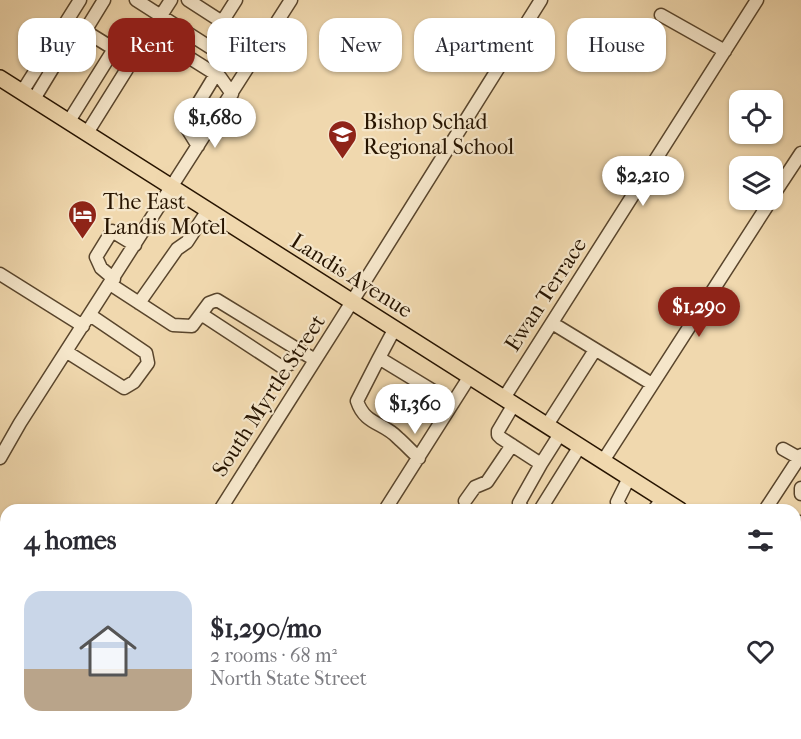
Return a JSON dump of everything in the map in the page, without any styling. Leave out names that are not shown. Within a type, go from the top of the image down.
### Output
[{"type":"main road","name":"Landis Avenue","points":[[0,78],[603,461],[629,478],[658,504]]},
{"type":"street","points":[[28,96],[80,0]]},
{"type":"street","points":[[93,18],[104,0]]},
{"type":"street","points":[[136,0],[222,55],[224,59],[185,125],[198,147]]},
{"type":"street","points":[[161,16],[171,0]]},
{"type":"street","points":[[188,0],[216,18]]},
{"type":"street","points":[[225,18],[236,0]]},
{"type":"street","points":[[280,18],[291,0]]},
{"type":"street","name":"South Myrtle Street","points":[[223,504],[541,0]]},
{"type":"street","name":"Ewan Terrace","points":[[512,445],[501,438],[498,431],[509,401],[552,323],[757,0]]},
{"type":"street","points":[[661,15],[725,51]]},
{"type":"street","points":[[69,121],[108,59]]},
{"type":"street","points":[[195,62],[223,80],[231,94]]},
{"type":"street","points":[[28,96],[46,72]]},
{"type":"street","points":[[87,133],[125,72]]},
{"type":"street","points":[[0,458],[245,72]]},
{"type":"street","points":[[783,181],[801,153]]},
{"type":"street","points":[[139,303],[177,249],[187,242],[208,210]]},
{"type":"street","points":[[603,461],[764,210]]},
{"type":"street","points":[[135,245],[111,231],[96,257],[101,268],[112,281],[139,303],[173,325],[192,326],[209,303],[217,300],[315,360]]},
{"type":"street","points":[[0,274],[83,326]]},
{"type":"street","points":[[201,314],[282,367],[290,364],[298,350]]},
{"type":"street","points":[[66,352],[123,388],[134,382],[148,363],[147,353],[90,315]]},
{"type":"street","points":[[552,323],[652,384]]},
{"type":"street","points":[[395,328],[357,401],[365,417],[397,436],[408,450],[419,458]]},
{"type":"street","points":[[519,504],[541,464],[554,430],[595,350]]},
{"type":"street","points":[[379,358],[453,403]]},
{"type":"street","points":[[390,504],[470,376]]},
{"type":"street","points":[[465,501],[475,487],[487,482],[512,445],[541,464]]},
{"type":"street","points":[[544,504],[580,447]]},
{"type":"street","points":[[769,504],[800,457],[783,449]]},
{"type":"street","points":[[618,504],[617,502],[629,478]]},
{"type":"street","points":[[801,488],[801,494]]},
{"type":"place","name":"Bishop Schad Regional School","points":[[342,160]]},
{"type":"place","name":"The East Landis Motel","points":[[82,240]]}]
